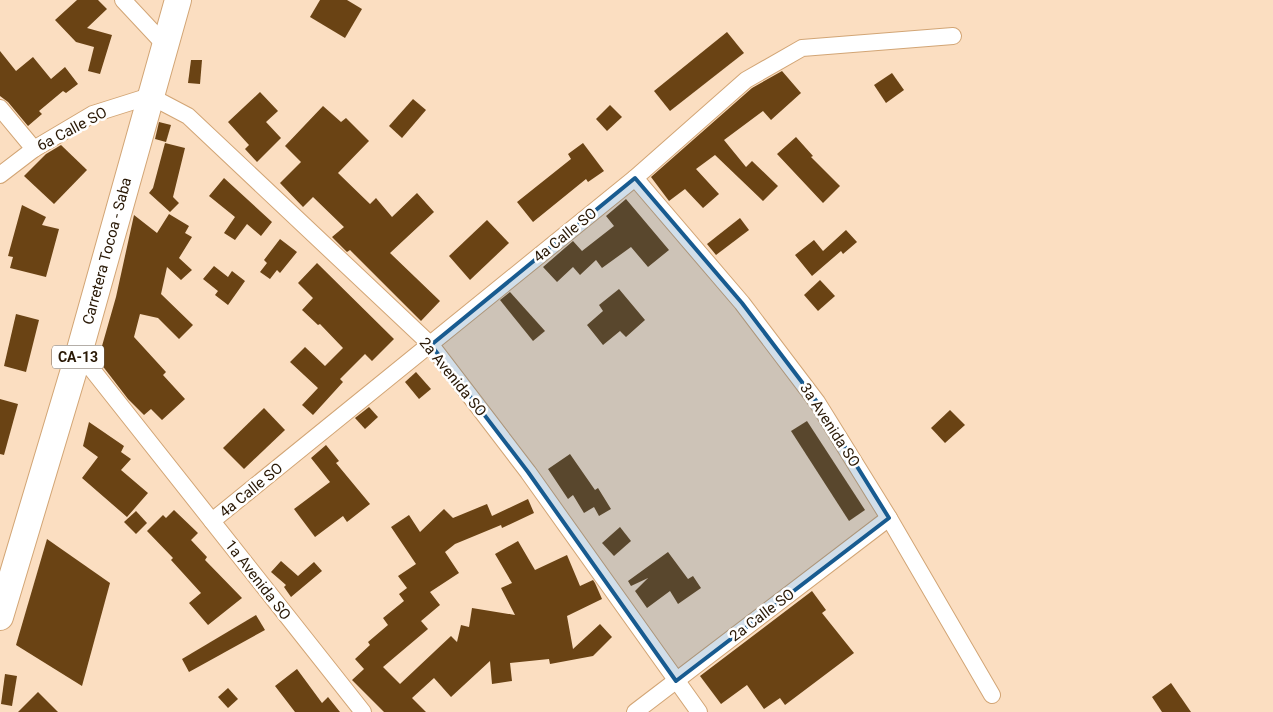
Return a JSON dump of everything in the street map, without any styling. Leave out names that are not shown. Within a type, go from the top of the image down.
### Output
[{"type":"main road","name":"Carretera Tocoa - Saba","points":[[0,617],[79,353],[178,0]]},
{"type":"street","points":[[123,0],[165,45]]},
{"type":"street","name":"4a Calle SO","points":[[212,521],[636,178],[746,80],[802,48],[953,36]]},
{"type":"street","name":"6a Calle SO","points":[[0,175],[34,148],[93,114],[150,96]]},
{"type":"street","name":"2a Avenida SO","points":[[150,96],[188,116],[431,345],[528,472],[699,712]]},
{"type":"street","points":[[0,108],[34,148]]},
{"type":"street","name":"3a Avenida SO","points":[[636,178],[742,302],[805,387],[888,518],[992,695]]},
{"type":"street","name":"1a Avenida SO","points":[[79,353],[363,712]]},
{"type":"street","name":"2a Calle SO","points":[[635,712],[888,518]]},
{"type":"highlighted area","points":[[635,178],[742,303],[817,402],[889,518],[676,681],[528,472],[431,345]]},
{"type":"building","points":[[77,0],[98,0],[107,9],[87,28],[112,35],[100,74],[88,71],[94,47],[76,42],[55,20]]},
{"type":"building","points":[[320,0],[347,0],[362,9],[345,38],[310,17]]},
{"type":"building","points":[[727,32],[744,53],[670,111],[654,91]]},
{"type":"building","points":[[0,51],[16,71],[33,57],[51,79],[65,67],[78,84],[66,93],[63,91],[39,111],[42,114],[28,126],[8,102],[0,96]]},
{"type":"building","points":[[191,60],[202,60],[200,84],[188,83]]},
{"type":"building","points":[[782,71],[801,93],[771,120],[763,111],[724,140],[746,167],[752,161],[778,186],[763,201],[715,155],[696,169],[719,194],[703,208],[685,189],[669,201],[651,177],[752,88]]},
{"type":"building","points":[[892,73],[904,90],[886,103],[874,85]]},
{"type":"building","points":[[260,92],[278,111],[266,122],[281,138],[257,162],[245,149],[249,145],[228,122]]},
{"type":"building","points":[[413,99],[426,110],[402,138],[389,126]]},
{"type":"building","points":[[610,105],[622,117],[607,131],[596,119]]},
{"type":"building","points":[[323,106],[341,122],[346,118],[369,141],[338,173],[370,204],[376,198],[392,217],[417,193],[434,212],[390,253],[440,301],[421,321],[350,250],[347,252],[332,237],[344,227],[313,197],[303,207],[280,183],[301,162],[285,146]]},
{"type":"building","points":[[159,122],[171,125],[166,142],[155,139]]},
{"type":"building","points":[[796,137],[813,156],[811,157],[840,186],[823,203],[777,154]]},
{"type":"building","points":[[165,143],[185,148],[173,197],[179,203],[170,212],[149,193],[153,188]]},
{"type":"building","points":[[583,143],[604,171],[588,182],[586,179],[533,222],[517,202],[571,159],[568,154]]},
{"type":"building","points":[[61,145],[87,170],[54,204],[24,176],[46,154]]},
{"type":"building","points":[[224,178],[272,222],[261,236],[247,224],[235,240],[224,233],[235,217],[209,196]]},
{"type":"building","points":[[626,199],[669,250],[648,267],[631,247],[602,268],[596,260],[580,275],[573,267],[557,282],[543,267],[573,241],[582,251],[614,226],[606,216]]},
{"type":"building","points":[[22,205],[46,217],[42,225],[59,229],[46,277],[10,268],[13,257],[8,256]]},
{"type":"building","points":[[169,214],[189,226],[185,233],[192,237],[179,258],[192,270],[181,280],[167,267],[161,294],[193,325],[179,339],[158,318],[140,314],[134,337],[166,372],[163,375],[185,399],[162,420],[151,409],[144,415],[128,399],[98,360],[116,297],[134,215],[157,233]]},
{"type":"building","points":[[740,218],[749,230],[716,255],[707,244]]},
{"type":"building","points":[[487,220],[509,243],[470,280],[449,256]]},
{"type":"building","points":[[846,230],[857,242],[843,254],[841,251],[812,276],[795,255],[814,240],[823,251]]},
{"type":"building","points":[[280,239],[297,252],[280,273],[277,270],[270,279],[260,272],[267,263],[264,260]]},
{"type":"building","points":[[317,263],[394,339],[372,361],[365,354],[340,379],[343,382],[313,415],[302,405],[318,388],[290,362],[305,347],[325,366],[343,348],[320,324],[318,325],[302,310],[313,298],[298,283]]},
{"type":"building","points":[[214,266],[228,277],[232,271],[245,281],[228,305],[215,295],[218,291],[203,279]]},
{"type":"building","points":[[820,280],[835,296],[818,311],[804,295]]},
{"type":"building","points":[[619,289],[645,320],[626,337],[620,331],[603,345],[587,325],[603,311],[599,305]]},
{"type":"building","points":[[510,292],[545,331],[533,341],[500,300]]},
{"type":"building","points":[[16,314],[39,320],[26,372],[4,366]]},
{"type":"building","points":[[416,372],[431,389],[419,399],[405,382]]},
{"type":"building","points":[[0,399],[18,404],[4,455],[0,454]]},
{"type":"building","points":[[369,407],[378,417],[365,429],[355,418]]},
{"type":"building","points":[[264,408],[285,430],[244,469],[223,448]]},
{"type":"building","points":[[950,410],[965,425],[945,443],[931,428]]},
{"type":"building","points":[[807,421],[865,510],[849,521],[791,431]]},
{"type":"building","points":[[89,422],[124,446],[121,452],[131,459],[121,470],[148,493],[127,517],[82,478],[98,457],[83,446]]},
{"type":"building","points":[[326,445],[339,461],[336,463],[370,504],[347,522],[343,516],[315,537],[294,509],[330,482],[311,458]]},
{"type":"building","points":[[570,454],[595,490],[598,488],[611,509],[599,516],[594,507],[584,513],[573,495],[568,499],[548,469]]},
{"type":"building","points":[[528,499],[534,513],[502,528],[501,525],[455,544],[445,552],[459,573],[430,592],[440,605],[421,621],[428,629],[383,667],[400,684],[451,636],[457,642],[461,625],[469,627],[472,608],[515,615],[501,588],[512,583],[495,554],[518,541],[535,570],[567,555],[580,586],[593,580],[595,583],[602,599],[567,616],[573,649],[600,624],[612,637],[593,656],[550,664],[549,659],[510,663],[512,681],[492,684],[490,661],[451,697],[434,678],[412,698],[426,712],[384,712],[352,680],[364,669],[355,659],[370,645],[368,642],[388,625],[383,618],[404,601],[399,594],[407,588],[398,576],[416,564],[391,527],[409,515],[420,532],[444,509],[453,518],[487,504],[492,516]]},
{"type":"building","points":[[174,510],[198,533],[191,540],[207,557],[205,560],[242,598],[208,625],[189,603],[201,593],[171,560],[173,558],[147,531],[163,515],[166,518]]},
{"type":"building","points":[[136,511],[147,523],[136,534],[124,522]]},
{"type":"building","points":[[620,527],[631,541],[614,556],[602,543]]},
{"type":"building","points":[[47,539],[110,583],[82,686],[16,645]]},
{"type":"building","points":[[668,552],[688,579],[693,576],[701,588],[678,604],[670,591],[647,608],[635,591],[648,578],[631,586],[628,581]]},
{"type":"building","points":[[281,561],[298,576],[314,562],[322,571],[291,597],[284,587],[286,585],[271,572]]},
{"type":"building","points":[[812,591],[826,610],[822,613],[854,653],[785,705],[780,698],[764,709],[747,685],[721,704],[700,676]]},
{"type":"building","points":[[256,615],[265,630],[189,672],[182,659]]},
{"type":"building","points":[[297,669],[322,703],[328,697],[340,712],[295,712],[275,686]]},
{"type":"building","points":[[5,674],[17,676],[12,706],[1,704]]},
{"type":"building","points":[[1171,683],[1191,712],[1162,712],[1152,697]]},
{"type":"building","points":[[228,688],[238,699],[228,708],[218,697]]},
{"type":"building","points":[[38,692],[58,712],[18,712]]}]
